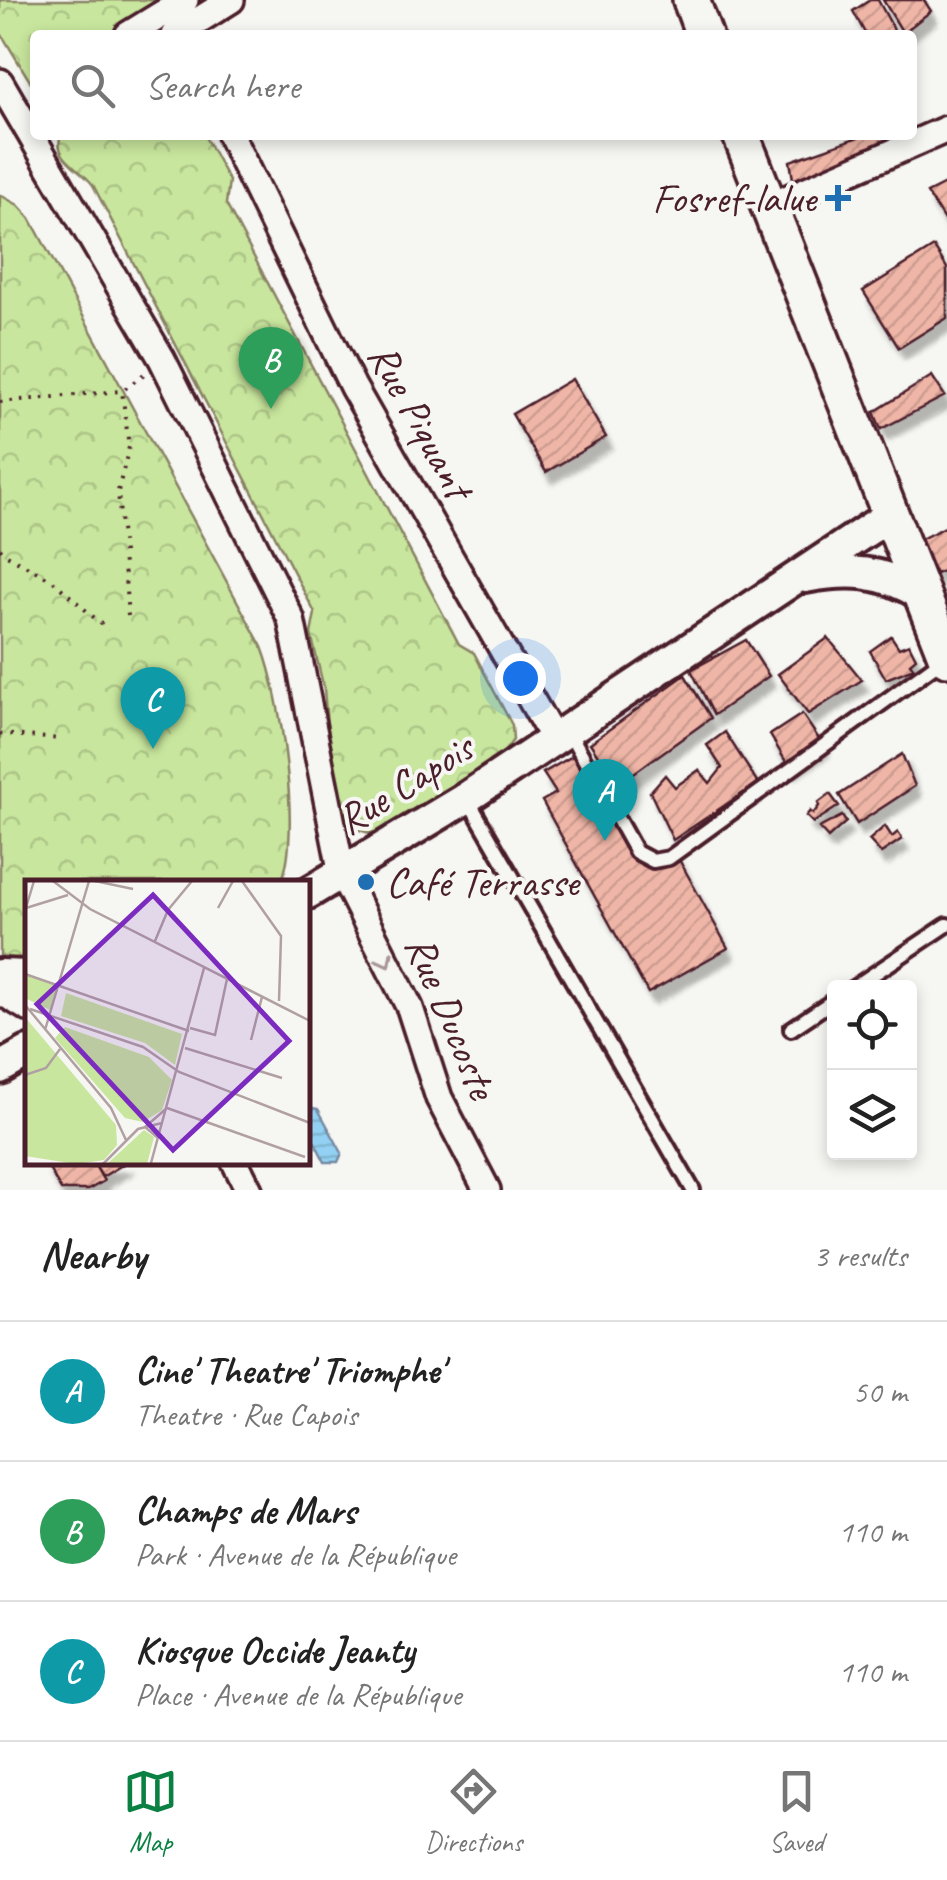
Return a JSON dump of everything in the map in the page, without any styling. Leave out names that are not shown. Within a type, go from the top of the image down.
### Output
[{"type":"main road","points":[[691,0],[702,30]]},
{"type":"main road","points":[[743,140],[947,658]]},
{"type":"street","points":[[143,30],[231,0]]},
{"type":"street","name":"Rue Ducoste","points":[[0,82],[19,116]]},
{"type":"street","points":[[768,207],[947,129]]},
{"type":"street","name":"Rue Ducoste","points":[[33,140],[162,359],[290,619],[342,874],[410,1008],[439,1098],[487,1190]]},
{"type":"street","name":"Rue Piquant","points":[[232,140],[353,387],[561,734]]},
{"type":"street","name":"Rue Capois","points":[[310,892],[466,798],[890,515]]},
{"type":"street","name":"Rue Capois","points":[[798,578],[865,572],[894,578],[920,594]]},
{"type":"street","points":[[0,975],[25,976]]},
{"type":"street","points":[[0,991],[25,1006]]},
{"type":"street","points":[[0,1068],[25,1054]]},
{"type":"street","points":[[236,1165],[249,1190]]},
{"type":"lane","points":[[561,734],[636,852],[653,861],[670,858],[947,658]]},
{"type":"lane","points":[[466,798],[694,1190]]},
{"type":"lane","points":[[865,980],[947,926]]},
{"type":"lane","points":[[791,1029],[827,1005]]},
{"type":"path","points":[[0,402],[122,391],[162,359]]},
{"type":"path","points":[[122,391],[129,446],[118,491],[128,616]]},
{"type":"path","points":[[0,548],[52,580],[108,630]]},
{"type":"path","points":[[0,734],[61,740]]},
{"type":"green space","points":[[0,0],[156,0],[163,14],[136,30],[30,30],[30,81],[0,32]]},
{"type":"green space","points":[[207,140],[229,181],[226,204],[459,644],[474,653],[512,725],[513,740],[497,761],[378,832],[352,828],[341,817],[324,689],[311,634],[315,613],[93,185],[64,156],[59,143]]},
{"type":"green space","points":[[0,195],[18,205],[30,218],[262,647],[282,730],[290,833],[282,880],[25,880],[25,965],[0,955]]},
{"type":"water","points":[[310,1107],[318,1109],[342,1153],[338,1162],[325,1162],[310,1133]]},
{"type":"building","points":[[870,0],[878,0],[894,30],[863,30],[853,11]]},
{"type":"building","points":[[883,0],[924,0],[931,11],[907,30],[901,30]]},
{"type":"building","points":[[850,140],[898,140],[899,147],[795,191],[790,161]]},
{"type":"building","points":[[947,183],[947,225],[927,193]]},
{"type":"building","points":[[934,247],[947,268],[947,318],[899,348],[863,291]]},
{"type":"building","points":[[932,376],[945,396],[881,429],[874,412]]},
{"type":"building","points":[[572,379],[606,437],[546,472],[512,414]]},
{"type":"building","points":[[947,526],[947,569],[936,574],[919,540]]},
{"type":"building","points":[[891,636],[899,648],[909,644],[916,658],[910,663],[914,668],[886,679],[870,651]]},
{"type":"building","points":[[828,638],[862,680],[808,714],[778,674]]},
{"type":"building","points":[[746,640],[769,676],[714,715],[691,670]]},
{"type":"building","points":[[685,675],[711,718],[617,785],[590,743]]},
{"type":"building","points":[[802,714],[823,745],[789,767],[770,735]]},
{"type":"building","points":[[725,732],[758,783],[673,840],[650,792],[665,775],[675,787],[699,770],[710,783],[722,768],[707,745]]},
{"type":"building","points":[[583,750],[646,855],[666,858],[676,854],[728,948],[648,993],[542,801],[556,793],[543,773]]},
{"type":"building","points":[[902,754],[915,786],[857,824],[839,795]]},
{"type":"building","points":[[830,794],[839,806],[813,823],[806,816],[810,811],[813,814],[818,803]]},
{"type":"building","points":[[842,816],[846,822],[828,838],[819,828]]},
{"type":"building","points":[[885,826],[892,837],[898,832],[902,839],[881,853],[869,840]]},
{"type":"building","points":[[47,1165],[95,1165],[104,1181],[88,1190],[61,1190]]},
{"type":"building","points":[[95,1165],[122,1165],[102,1177]]},
{"type":"place","name":"Fosref-lalue","points":[[838,198]]},
{"type":"place","name":"Champs de Mars","points":[[271,409]]},
{"type":"place","name":"Kiosque Occide Jeanty","points":[[153,749]]},
{"type":"place","name":"Cine' Theatre' Triomphe'","points":[[605,841]]},
{"type":"place","name":"Café Terrasse","points":[[366,882]]}]
